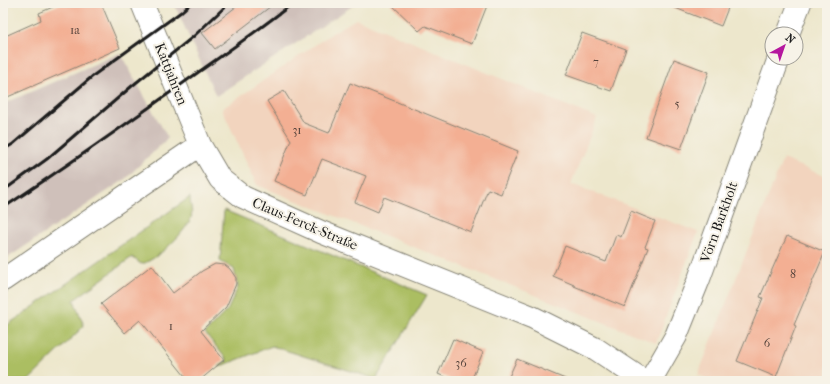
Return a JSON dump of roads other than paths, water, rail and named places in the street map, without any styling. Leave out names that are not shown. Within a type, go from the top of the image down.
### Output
[{"type":"street","name":"Kattjahren","points":[[142,3],[200,145]]},
{"type":"street","points":[[791,26],[800,3]]},
{"type":"street","name":"Vörn Barkholt","points":[[650,381],[676,336],[776,66]]},
{"type":"street","points":[[3,280],[200,145]]},
{"type":"street","name":"Claus-Ferck-Straße","points":[[200,145],[220,178],[243,197],[321,232],[532,317],[596,349],[644,381]]},
{"type":"railway","points":[[3,150],[13,144],[94,75],[181,12],[191,3]]},
{"type":"railway","points":[[3,191],[47,159],[132,86],[194,36],[229,3]]},
{"type":"railway","points":[[3,208],[127,123],[247,38],[293,3]]}]
